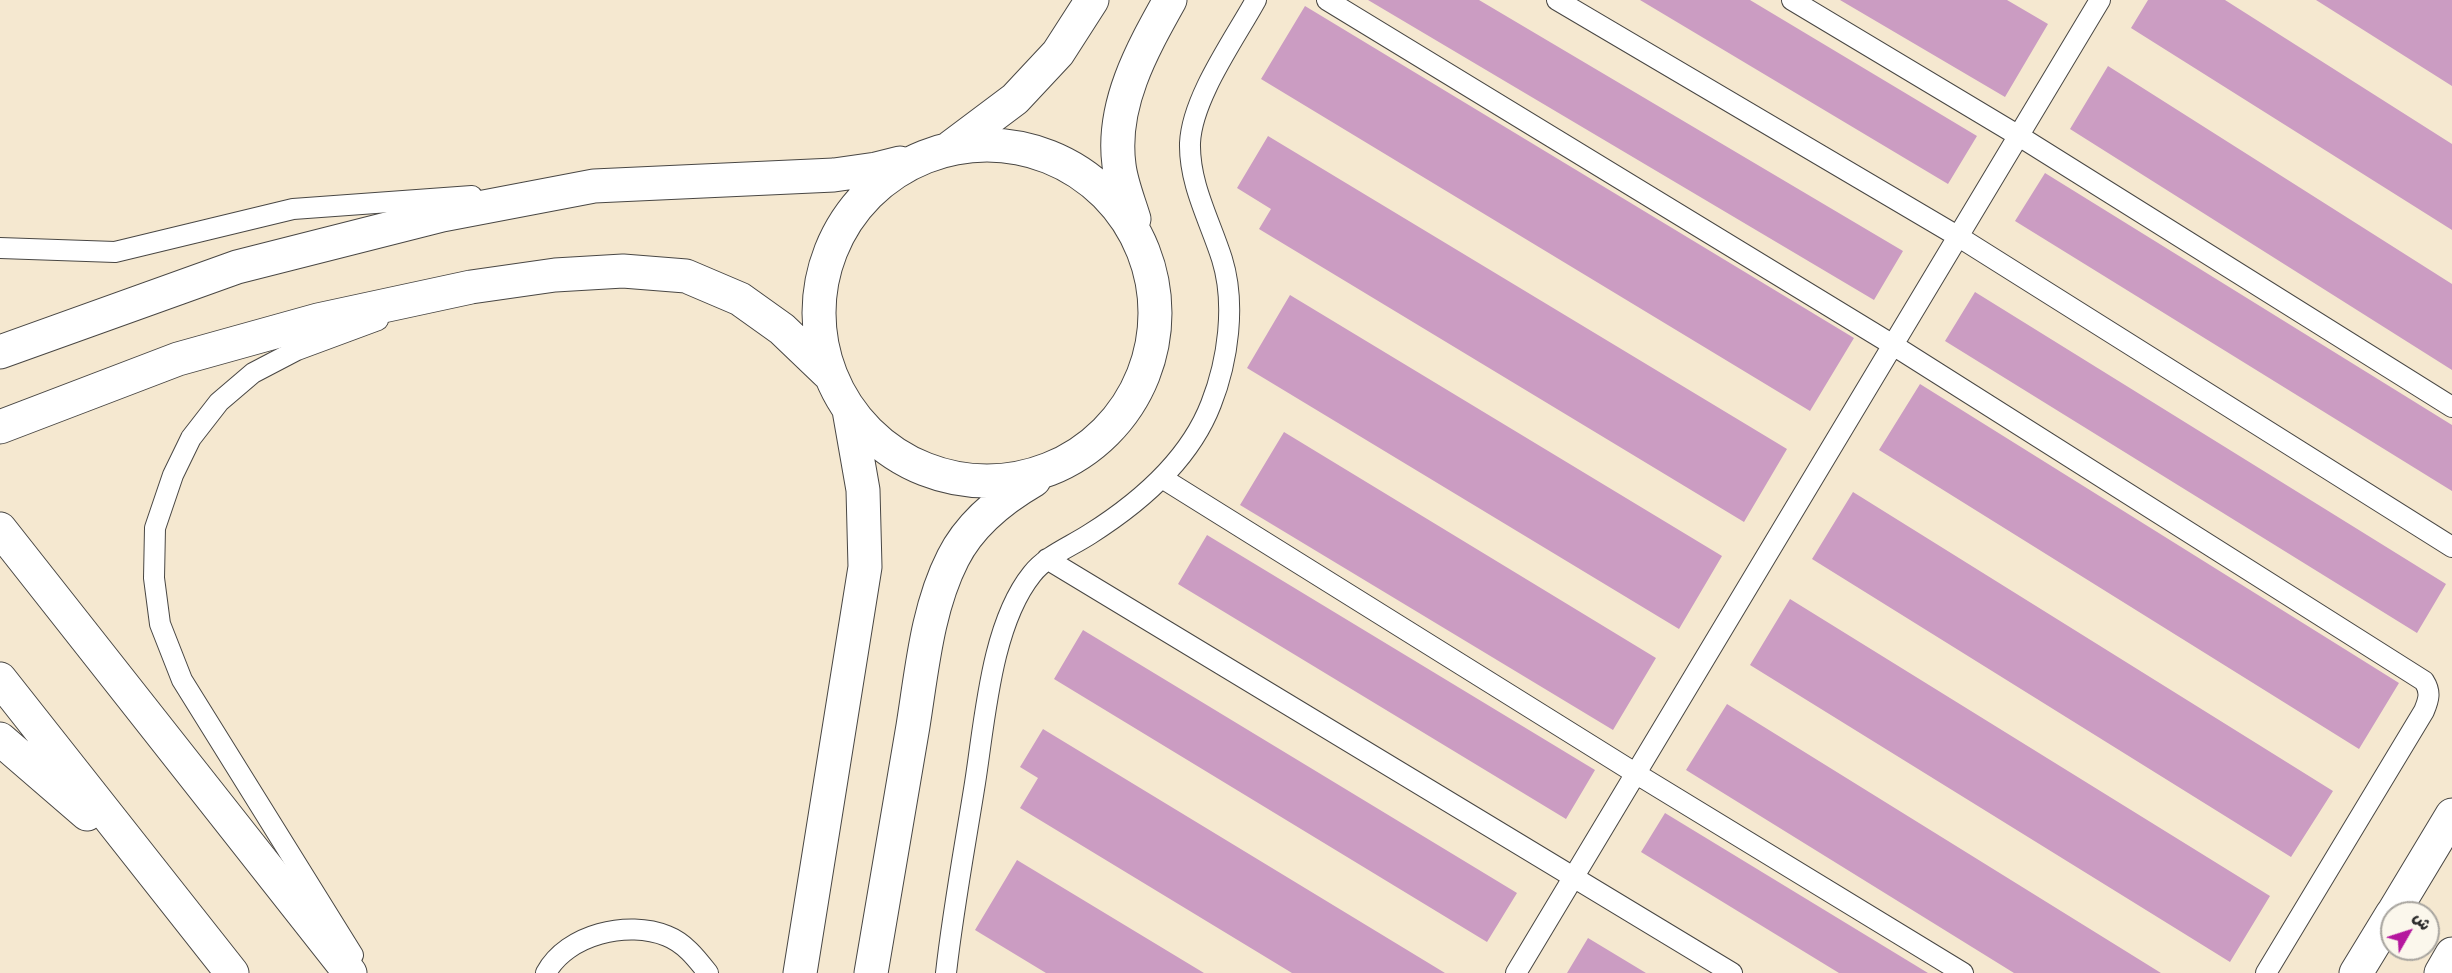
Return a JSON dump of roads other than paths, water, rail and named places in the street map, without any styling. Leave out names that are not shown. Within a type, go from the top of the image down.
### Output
[{"type":"street","points":[[951,147],[1015,99],[1058,53],[1092,0]]},
{"type":"street","points":[[871,973],[938,590],[954,555],[978,523],[1007,496],[1096,443],[1133,400],[1153,348],[1155,292],[1119,166],[1119,126],[1128,86],[1145,44],[1170,0]]},
{"type":"street","points":[[0,352],[237,267],[442,215],[594,186],[834,175],[876,169],[951,147],[1007,144],[1061,160],[1106,193],[1139,238]]},
{"type":"street","points":[[919,157],[876,185],[842,224],[823,272],[818,323],[829,374],[849,410],[889,450],[938,475],[993,482],[1048,471]]},
{"type":"street","points":[[0,427],[178,359],[318,320],[471,287],[555,275],[622,271],[686,276],[740,299],[782,329],[829,374]]},
{"type":"street","points":[[800,973],[865,567],[863,490],[849,410]]},
{"type":"street","points":[[0,529],[350,973]]},
{"type":"street","points":[[0,679],[141,861],[232,973]]},
{"type":"street","points":[[0,739],[141,861]]},
{"type":"street","points":[[2400,901],[2452,815]]},
{"type":"street","points":[[2356,973],[2380,934]]},
{"type":"street","points":[[2441,973],[2452,954]]},
{"type":"lane","points":[[946,973],[988,704],[1003,629],[1022,588],[1047,559],[1106,524],[1162,478],[1191,442],[1211,405],[1226,347],[1228,300],[1223,261],[1194,178],[1190,143],[1198,108],[1256,0]]},
{"type":"lane","points":[[1328,0],[1893,345],[2416,675],[2429,690],[2429,700],[2424,711],[2266,973]]},
{"type":"lane","points":[[1557,0],[1959,237],[2450,544]]},
{"type":"lane","points":[[1792,0],[2019,136],[2452,408]]},
{"type":"lane","points":[[1516,973],[2100,0]]},
{"type":"lane","points":[[0,248],[115,252],[293,210],[594,186]]},
{"type":"lane","points":[[364,973],[182,680],[160,624],[154,578],[155,528],[173,475],[190,438],[219,402],[253,373],[297,350],[471,287]]},
{"type":"lane","points":[[1162,478],[1635,773],[1963,973]]},
{"type":"lane","points":[[1047,559],[1732,973]]},
{"type":"lane","points":[[546,973],[565,953],[591,936],[614,931],[639,930],[667,936],[691,952],[708,973]]}]
